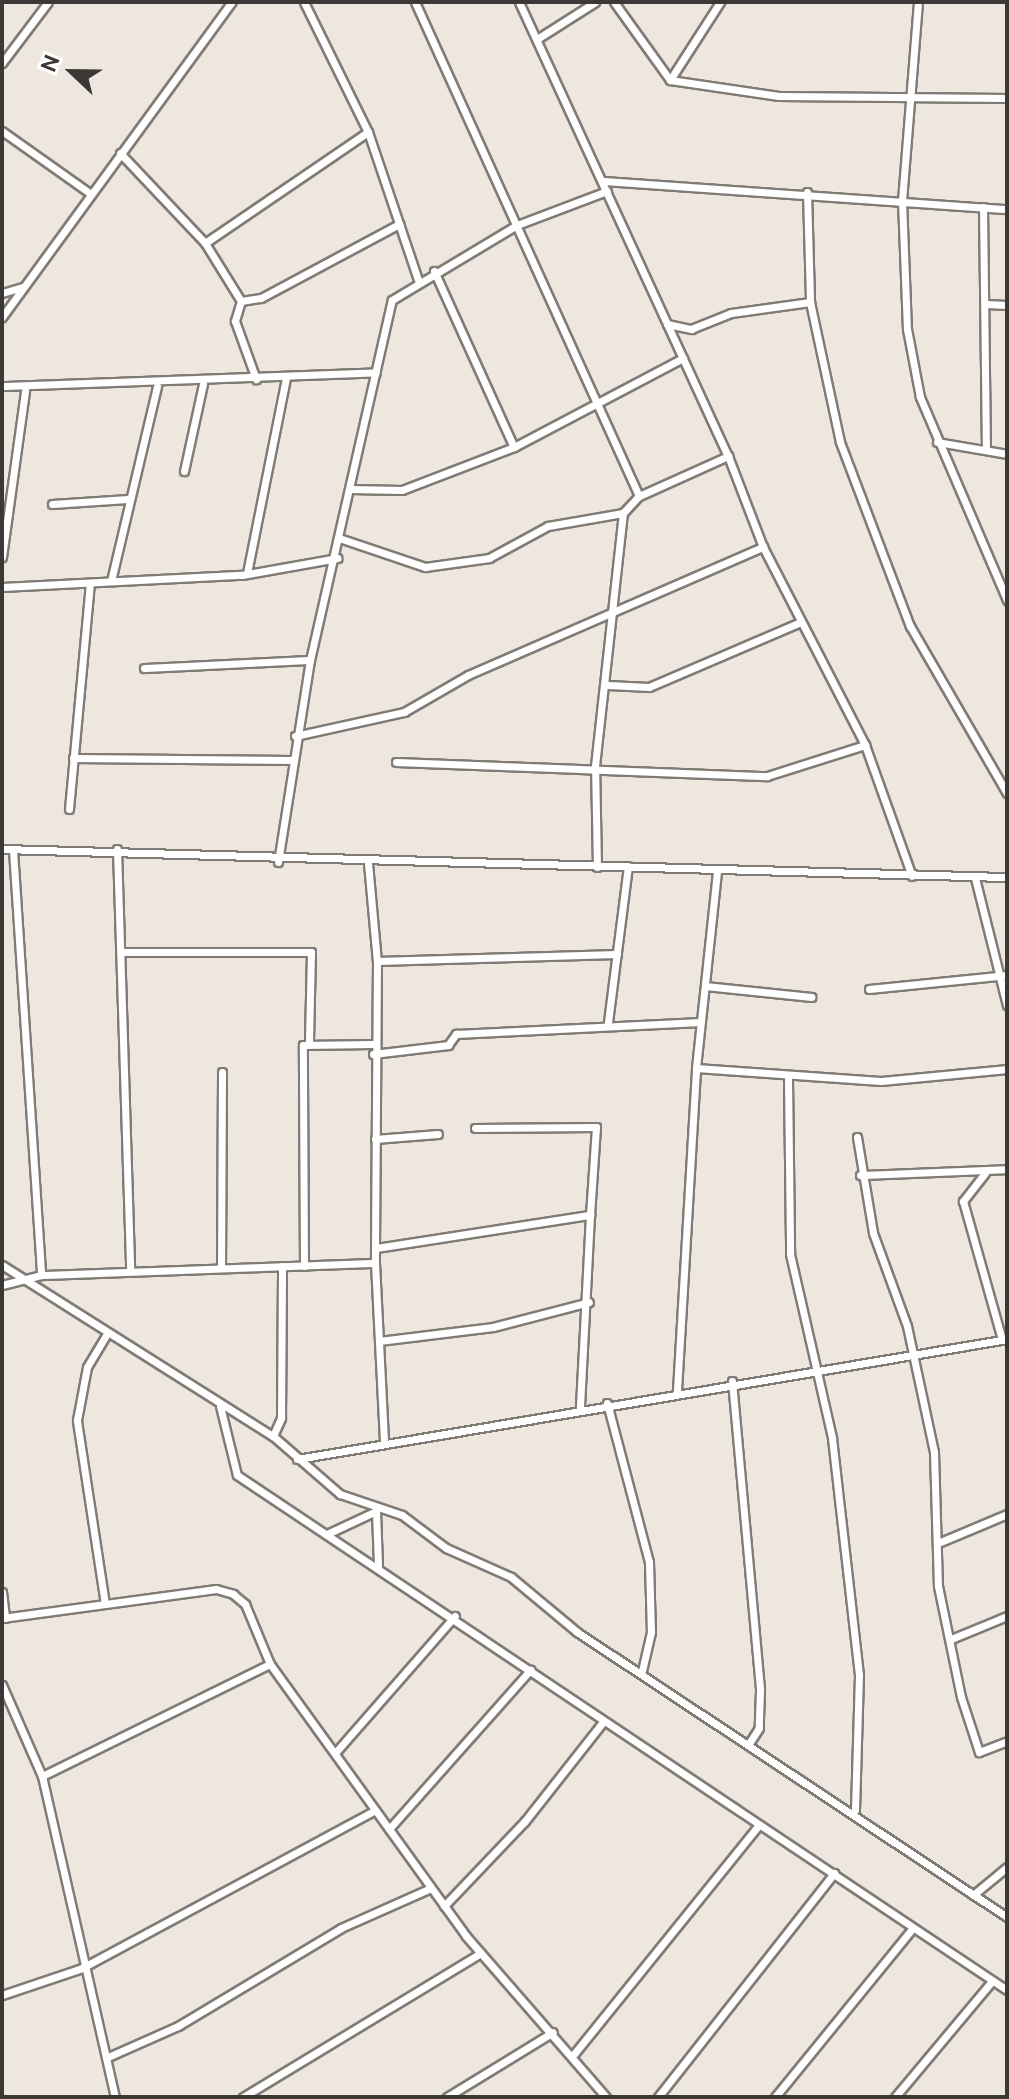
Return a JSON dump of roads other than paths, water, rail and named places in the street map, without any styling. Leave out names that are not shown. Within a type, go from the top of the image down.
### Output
[{"type":"street","points":[[2,63],[48,2]]},
{"type":"street","points":[[2,317],[232,2]]},
{"type":"street","points":[[304,2],[368,132],[418,280]]},
{"type":"street","points":[[415,2],[639,496]]},
{"type":"street","points":[[519,2],[728,456],[763,547],[865,745],[912,876]]},
{"type":"street","points":[[537,39],[595,2]]},
{"type":"street","points":[[614,2],[670,80],[720,91],[910,102],[1007,98]]},
{"type":"street","points":[[670,80],[720,2]]},
{"type":"street","points":[[918,2],[902,200],[907,329],[937,442],[1007,600]]},
{"type":"street","points":[[2,131],[91,194]]},
{"type":"street","points":[[205,243],[368,132]]},
{"type":"street","points":[[120,153],[205,243],[241,301],[235,321],[256,379]]},
{"type":"street","points":[[604,181],[807,192],[1007,209]]},
{"type":"street","points":[[278,862],[295,736],[310,660],[342,539],[350,489],[392,300],[418,280],[517,225],[607,191]]},
{"type":"street","points":[[807,192],[810,302],[840,442],[890,578],[1007,793]]},
{"type":"street","points":[[983,207],[986,450]]},
{"type":"street","points":[[241,301],[261,298],[399,224]]},
{"type":"street","points":[[434,271],[514,447]]},
{"type":"street","points":[[2,293],[24,287]]},
{"type":"street","points":[[667,324],[691,329],[731,313],[810,302]]},
{"type":"street","points":[[986,304],[1007,305]]},
{"type":"street","points":[[350,489],[402,490],[514,447],[599,408],[683,358]]},
{"type":"street","points":[[2,386],[25,391],[203,384],[376,372]]},
{"type":"street","points":[[247,573],[286,377]]},
{"type":"street","points":[[184,471],[203,384]]},
{"type":"street","points":[[111,581],[157,386]]},
{"type":"street","points":[[2,557],[25,391]]},
{"type":"street","points":[[937,442],[1007,454]]},
{"type":"street","points":[[342,539],[440,567],[489,558],[548,526],[623,513],[639,496],[728,456]]},
{"type":"street","points":[[52,504],[128,499]]},
{"type":"street","points":[[597,867],[595,766],[608,685],[623,513]]},
{"type":"street","points":[[295,736],[404,712],[468,675],[763,547]]},
{"type":"street","points":[[2,587],[247,573],[337,558]]},
{"type":"street","points":[[69,809],[90,583]]},
{"type":"street","points":[[608,685],[656,684],[801,622]]},
{"type":"street","points":[[144,668],[310,660]]},
{"type":"street","points":[[396,762],[595,766],[767,776],[865,745]]},
{"type":"street","points":[[73,758],[292,760]]},
{"type":"street","points":[[2,849],[117,849],[278,862],[628,866],[717,873],[1007,877]]},
{"type":"street","points":[[117,849],[130,1270]]},
{"type":"street","points":[[13,850],[41,1275]]},
{"type":"street","points":[[368,863],[377,961],[373,1044],[375,1263],[384,1443]]},
{"type":"street","points":[[608,1022],[628,866]]},
{"type":"street","points":[[677,1390],[696,1068],[717,873]]},
{"type":"street","points":[[975,878],[1003,975],[1007,1005]]},
{"type":"street","points":[[122,952],[311,952],[309,1042]]},
{"type":"street","points":[[377,961],[617,954]]},
{"type":"street","points":[[869,989],[1003,975]]},
{"type":"street","points":[[705,986],[811,997]]},
{"type":"street","points":[[373,1054],[448,1045],[456,1034],[608,1022],[701,1022]]},
{"type":"street","points":[[304,1266],[303,1045],[309,1042],[373,1044]]},
{"type":"street","points":[[696,1068],[788,1079],[881,1081],[1007,1069]]},
{"type":"street","points":[[221,1268],[222,1072]]},
{"type":"street","points":[[788,1079],[790,1254],[819,1370],[859,1675],[855,1810]]},
{"type":"street","points":[[475,1128],[596,1127],[590,1215],[589,1302],[580,1408]]},
{"type":"street","points":[[375,1139],[438,1134]]},
{"type":"street","points":[[857,1137],[860,1175],[913,1359],[934,1452],[938,1586],[977,1750],[1007,1741]]},
{"type":"street","points":[[860,1175],[985,1173],[1007,1169]]},
{"type":"street","points":[[297,1459],[677,1390],[913,1359],[1005,1339],[963,1201],[985,1173]]},
{"type":"street","points":[[376,1248],[590,1215]]},
{"type":"street","points":[[2,1285],[23,1277],[41,1275],[375,1263]]},
{"type":"street","points":[[2,1265],[106,1335],[273,1436],[297,1459],[376,1511],[402,1515],[446,1548],[511,1577],[577,1632],[642,1670],[855,1810],[1007,1917]]},
{"type":"street","points":[[273,1436],[281,1418],[282,1266]]},
{"type":"street","points":[[379,1341],[493,1327],[589,1302]]},
{"type":"street","points":[[105,1604],[77,1420],[87,1367],[106,1335]]},
{"type":"street","points":[[732,1381],[760,1690],[759,1728],[750,1742]]},
{"type":"street","points":[[607,1403],[649,1562],[651,1632],[642,1670]]},
{"type":"street","points":[[220,1406],[237,1475],[455,1616],[602,1723],[757,1827],[834,1873],[1007,1990]]},
{"type":"street","points":[[327,1534],[376,1511]]},
{"type":"street","points":[[376,1511],[378,1566]]},
{"type":"street","points":[[938,1543],[1007,1514]]},
{"type":"street","points":[[2,1592],[4,1618],[216,1589],[233,1594],[270,1664],[444,1906],[481,1953],[574,2054],[606,2097]]},
{"type":"street","points":[[335,1753],[455,1616]]},
{"type":"street","points":[[951,1639],[1007,1616]]},
{"type":"street","points":[[42,1776],[270,1664]]},
{"type":"street","points":[[389,1829],[530,1670]]},
{"type":"street","points":[[2,1685],[42,1776],[82,1968],[108,2057],[115,2097]]},
{"type":"street","points":[[444,1906],[525,1821],[602,1723]]},
{"type":"street","points":[[2,1995],[82,1968],[375,1810]]},
{"type":"street","points":[[574,2054],[757,1827]]},
{"type":"street","points":[[973,1895],[1007,1867]]},
{"type":"street","points":[[658,2097],[834,1873]]},
{"type":"street","points":[[108,2057],[178,2026],[341,1928],[431,1888]]},
{"type":"street","points":[[775,2097],[913,1928]]},
{"type":"street","points":[[243,2097],[481,1953]]},
{"type":"street","points":[[895,2097],[992,1981]]},
{"type":"street","points":[[447,2097],[553,2032]]}]
